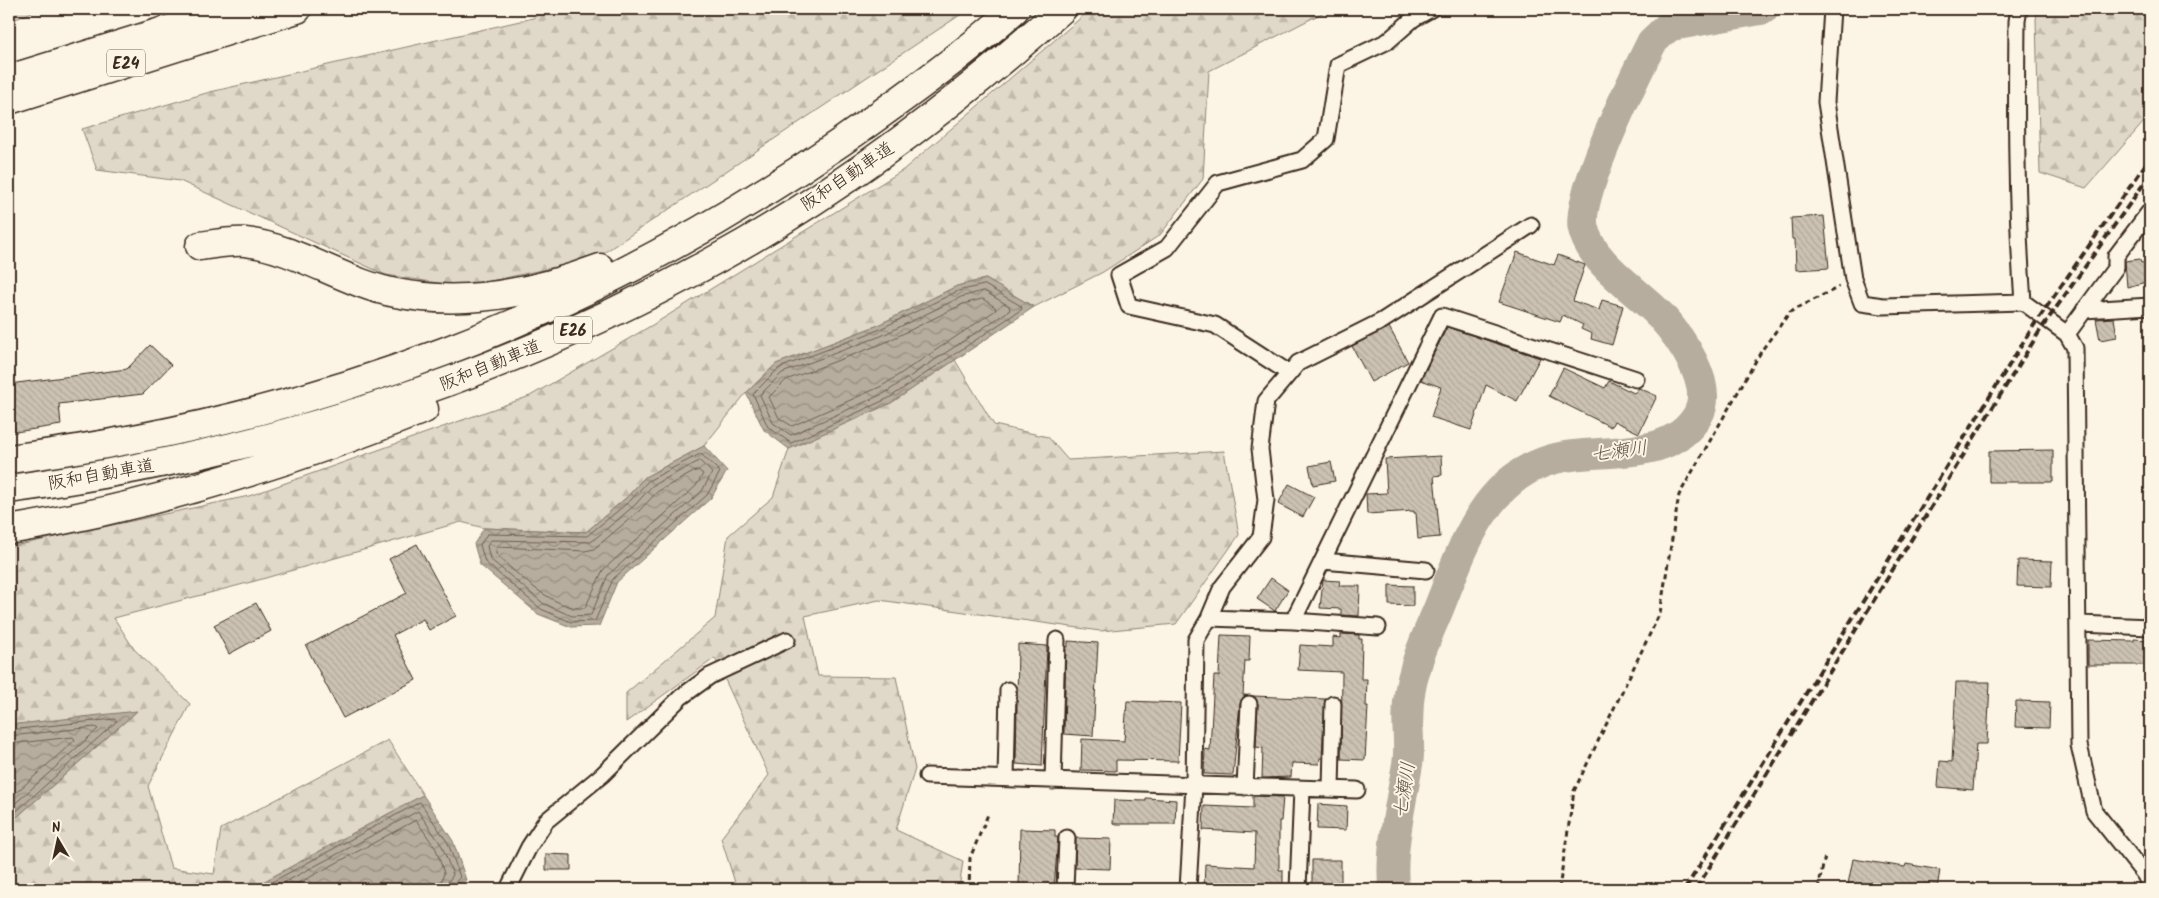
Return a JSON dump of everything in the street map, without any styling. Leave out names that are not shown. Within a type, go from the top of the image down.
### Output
[{"type":"highway","name":"E24","points":[[9,79],[239,18],[297,9]]},
{"type":"highway","name":"阪和自動車道","points":[[9,459],[158,435],[258,412],[356,384],[436,356],[527,320],[612,280],[690,237],[792,175],[893,106],[984,37],[1015,9]]},
{"type":"highway","name":"阪和自動車道","points":[[9,489],[164,463],[263,441],[357,414],[447,384],[627,306],[715,260],[824,193],[911,133],[1012,54],[1062,9]]},
{"type":"highway","name":"E24","points":[[9,100],[239,18]]},
{"type":"highway","points":[[200,246],[245,242],[322,266],[377,288],[395,293],[430,298],[476,298],[523,291],[575,278],[621,260],[680,230],[793,165],[984,37]]},
{"type":"highway","points":[[9,530],[126,507],[205,487],[344,441],[478,387],[538,360],[627,306]]},
{"type":"street","points":[[1289,373],[1215,325],[1130,306],[1119,275],[1167,248],[1218,182],[1302,160],[1326,139],[1338,65],[1388,40],[1413,19],[1431,9]]},
{"type":"street","points":[[1832,9],[1826,102],[1853,280],[1862,303],[1883,306],[2023,302],[2066,334],[2075,348],[2080,624],[2079,745],[2094,811],[2145,867],[2150,886]]},
{"type":"street","points":[[2019,9],[2017,21],[2016,94],[2018,239],[2023,302]]},
{"type":"street","points":[[2066,334],[2116,267],[2116,256],[2150,211]]},
{"type":"street","points":[[1188,889],[1194,786],[1196,640],[1209,618],[1222,587],[1261,537],[1266,500],[1260,449],[1266,401],[1298,364],[1382,321],[1531,225]]},
{"type":"street","points":[[2084,310],[2150,306]]},
{"type":"street","points":[[1293,621],[1442,316],[1636,379]]},
{"type":"street","points":[[1323,561],[1426,570]]},
{"type":"street","points":[[1209,618],[1378,627]]},
{"type":"street","points":[[2080,624],[2150,627]]},
{"type":"street","points":[[508,889],[529,847],[546,822],[602,775],[681,697],[710,676],[787,640]]},
{"type":"street","points":[[1053,781],[1057,640]]},
{"type":"street","points":[[1006,779],[1008,690]]},
{"type":"street","points":[[1245,787],[1249,704]]},
{"type":"street","points":[[1331,790],[1334,704]]},
{"type":"street","points":[[927,776],[1357,790]]},
{"type":"street","points":[[1298,889],[1302,788]]},
{"type":"street","points":[[1065,889],[1067,838]]},
{"type":"path","points":[[1559,889],[1574,791],[1660,613],[1679,495],[1762,350],[1790,312],[1853,280]]},
{"type":"path","points":[[969,889],[970,858],[989,812]]},
{"type":"path","points":[[1818,889],[1825,856]]},
{"type":"green space","points":[[9,9],[39,9],[9,22]]},
{"type":"green space","points":[[548,9],[969,9],[596,258],[464,287],[386,275],[180,181],[97,170],[82,129],[210,92],[533,18]]},
{"type":"green space","points":[[1091,9],[1330,9],[1209,71],[1203,179],[1160,235],[1103,272],[1034,307],[985,279],[957,286],[876,326],[776,364],[746,393],[704,446],[645,477],[627,497],[586,532],[484,528],[461,522],[255,581],[114,618],[134,649],[190,704],[148,786],[171,868],[214,874],[221,829],[388,740],[423,795],[250,889],[9,889],[9,824],[136,712],[9,725],[9,547],[249,496],[530,396],[654,324],[903,170]]},
{"type":"green space","points":[[2038,9],[2150,9],[2150,115],[2086,188],[2040,173],[2036,19]]},
{"type":"green space","points":[[955,360],[994,425],[1048,437],[1068,460],[1224,451],[1239,535],[1176,624],[1100,631],[879,600],[805,616],[818,676],[896,677],[915,769],[896,830],[963,861],[959,889],[737,889],[721,838],[769,775],[715,658],[626,722],[626,693],[715,618],[728,536],[773,497],[789,449],[891,403]]},
{"type":"water","points":[[986,279],[1034,307],[891,403],[789,449],[764,430],[746,393],[776,364],[876,326],[957,286]]},
{"type":"water","points":[[704,446],[727,471],[711,498],[617,582],[599,626],[571,627],[538,614],[480,565],[474,544],[484,528],[586,532],[627,497],[645,477]]},
{"type":"water","points":[[137,711],[9,824],[9,725]]},
{"type":"water","points":[[423,795],[453,841],[466,880],[455,889],[250,889]]},
{"type":"building","points":[[1824,216],[1829,268],[1796,270],[1795,239],[1792,239],[1791,218]]},
{"type":"building","points":[[1517,252],[1554,265],[1558,255],[1585,265],[1573,301],[1599,310],[1602,300],[1623,306],[1612,345],[1591,339],[1592,334],[1581,329],[1583,325],[1563,315],[1560,322],[1499,302]]},
{"type":"building","points":[[2140,259],[2141,263],[2150,262],[2150,281],[2127,287],[2125,261]]},
{"type":"building","points":[[2114,318],[2117,337],[2100,340],[2096,319]]},
{"type":"building","points":[[1389,327],[1408,362],[1371,382],[1352,346]]},
{"type":"building","points":[[1447,327],[1540,358],[1517,401],[1486,385],[1471,430],[1431,417],[1441,387],[1421,380]]},
{"type":"building","points":[[150,345],[171,365],[143,394],[59,404],[61,425],[9,433],[9,384],[127,369]]},
{"type":"building","points":[[1563,368],[1605,388],[1609,381],[1634,393],[1639,388],[1657,396],[1639,433],[1614,421],[1611,427],[1549,396]]},
{"type":"building","points":[[2053,450],[2053,482],[1989,482],[1989,451]]},
{"type":"building","points":[[1441,456],[1442,475],[1434,476],[1440,537],[1418,539],[1416,513],[1414,511],[1367,514],[1366,494],[1387,493],[1385,459]]},
{"type":"building","points":[[1331,462],[1335,481],[1313,485],[1309,466]]},
{"type":"building","points":[[1289,484],[1314,497],[1303,517],[1278,504]]},
{"type":"building","points":[[417,544],[456,616],[429,630],[423,619],[393,635],[416,680],[343,718],[306,646],[407,593],[389,559]]},
{"type":"building","points":[[2018,560],[2052,561],[2051,587],[2017,586]]},
{"type":"building","points":[[1271,578],[1288,590],[1275,611],[1257,599]]},
{"type":"building","points":[[1323,580],[1340,581],[1339,586],[1360,586],[1359,616],[1341,615],[1341,609],[1320,608]]},
{"type":"building","points":[[1389,585],[1413,586],[1413,606],[1389,605]]},
{"type":"building","points":[[256,603],[271,631],[229,654],[214,625]]},
{"type":"building","points":[[1341,634],[1359,635],[1359,639],[1362,639],[1361,679],[1367,679],[1366,706],[1368,706],[1365,760],[1341,759],[1342,672],[1298,670],[1300,645],[1333,647],[1333,637],[1341,638]]},
{"type":"building","points":[[1221,635],[1250,636],[1249,661],[1245,661],[1243,695],[1246,695],[1240,704],[1233,775],[1204,774],[1205,749],[1210,750],[1214,676],[1219,676]]},
{"type":"building","points":[[2134,639],[2150,640],[2150,665],[2088,665],[2088,640],[2134,641]]},
{"type":"building","points":[[1068,641],[1098,643],[1093,736],[1064,734],[1066,646],[1068,647]]},
{"type":"building","points":[[1018,644],[1047,646],[1042,766],[1016,764]]},
{"type":"building","points":[[1956,682],[1990,682],[1987,744],[1976,744],[1973,790],[1938,787],[1940,761],[1952,762]]},
{"type":"building","points":[[1253,696],[1325,699],[1322,758],[1320,758],[1319,764],[1292,763],[1291,777],[1262,778],[1263,748],[1256,747],[1258,704]]},
{"type":"building","points":[[1127,701],[1181,703],[1178,761],[1116,760],[1116,771],[1081,770],[1082,739],[1124,741]]},
{"type":"building","points":[[2016,701],[2050,702],[2049,728],[2015,727]]},
{"type":"building","points":[[1253,796],[1283,797],[1281,821],[1279,821],[1279,870],[1283,870],[1283,889],[1204,888],[1205,864],[1254,867],[1255,833],[1203,830],[1204,806],[1253,808]]},
{"type":"building","points":[[1146,798],[1176,800],[1175,824],[1113,824],[1114,800],[1146,801]]},
{"type":"building","points":[[1318,804],[1347,806],[1346,830],[1317,829]]},
{"type":"building","points":[[1020,829],[1055,830],[1055,837],[1058,837],[1054,889],[1019,889]]},
{"type":"building","points":[[1076,838],[1111,839],[1110,869],[1075,868]]},
{"type":"building","points":[[546,854],[571,855],[571,870],[546,870]]},
{"type":"building","points":[[1853,859],[1905,867],[1906,864],[1940,870],[1937,889],[1878,889],[1848,884]]},
{"type":"building","points":[[1312,860],[1341,860],[1341,889],[1312,889]]},
{"type":"waterway","name":"七瀬川","points":[[1394,889],[1393,859],[1408,761],[1408,708],[1412,680],[1425,640],[1455,566],[1476,523],[1504,487],[1522,473],[1544,462],[1584,454],[1648,448],[1668,442],[1685,431],[1698,415],[1702,403],[1702,390],[1693,362],[1677,336],[1660,315],[1616,276],[1595,253],[1587,240],[1583,227],[1584,211],[1589,189],[1609,134],[1652,42],[1669,26],[1763,9]]},
{"type":"railway","points":[[1685,889],[2034,325],[2150,158]]},
{"type":"railway","points":[[1696,889],[2041,329],[2150,175]]}]
